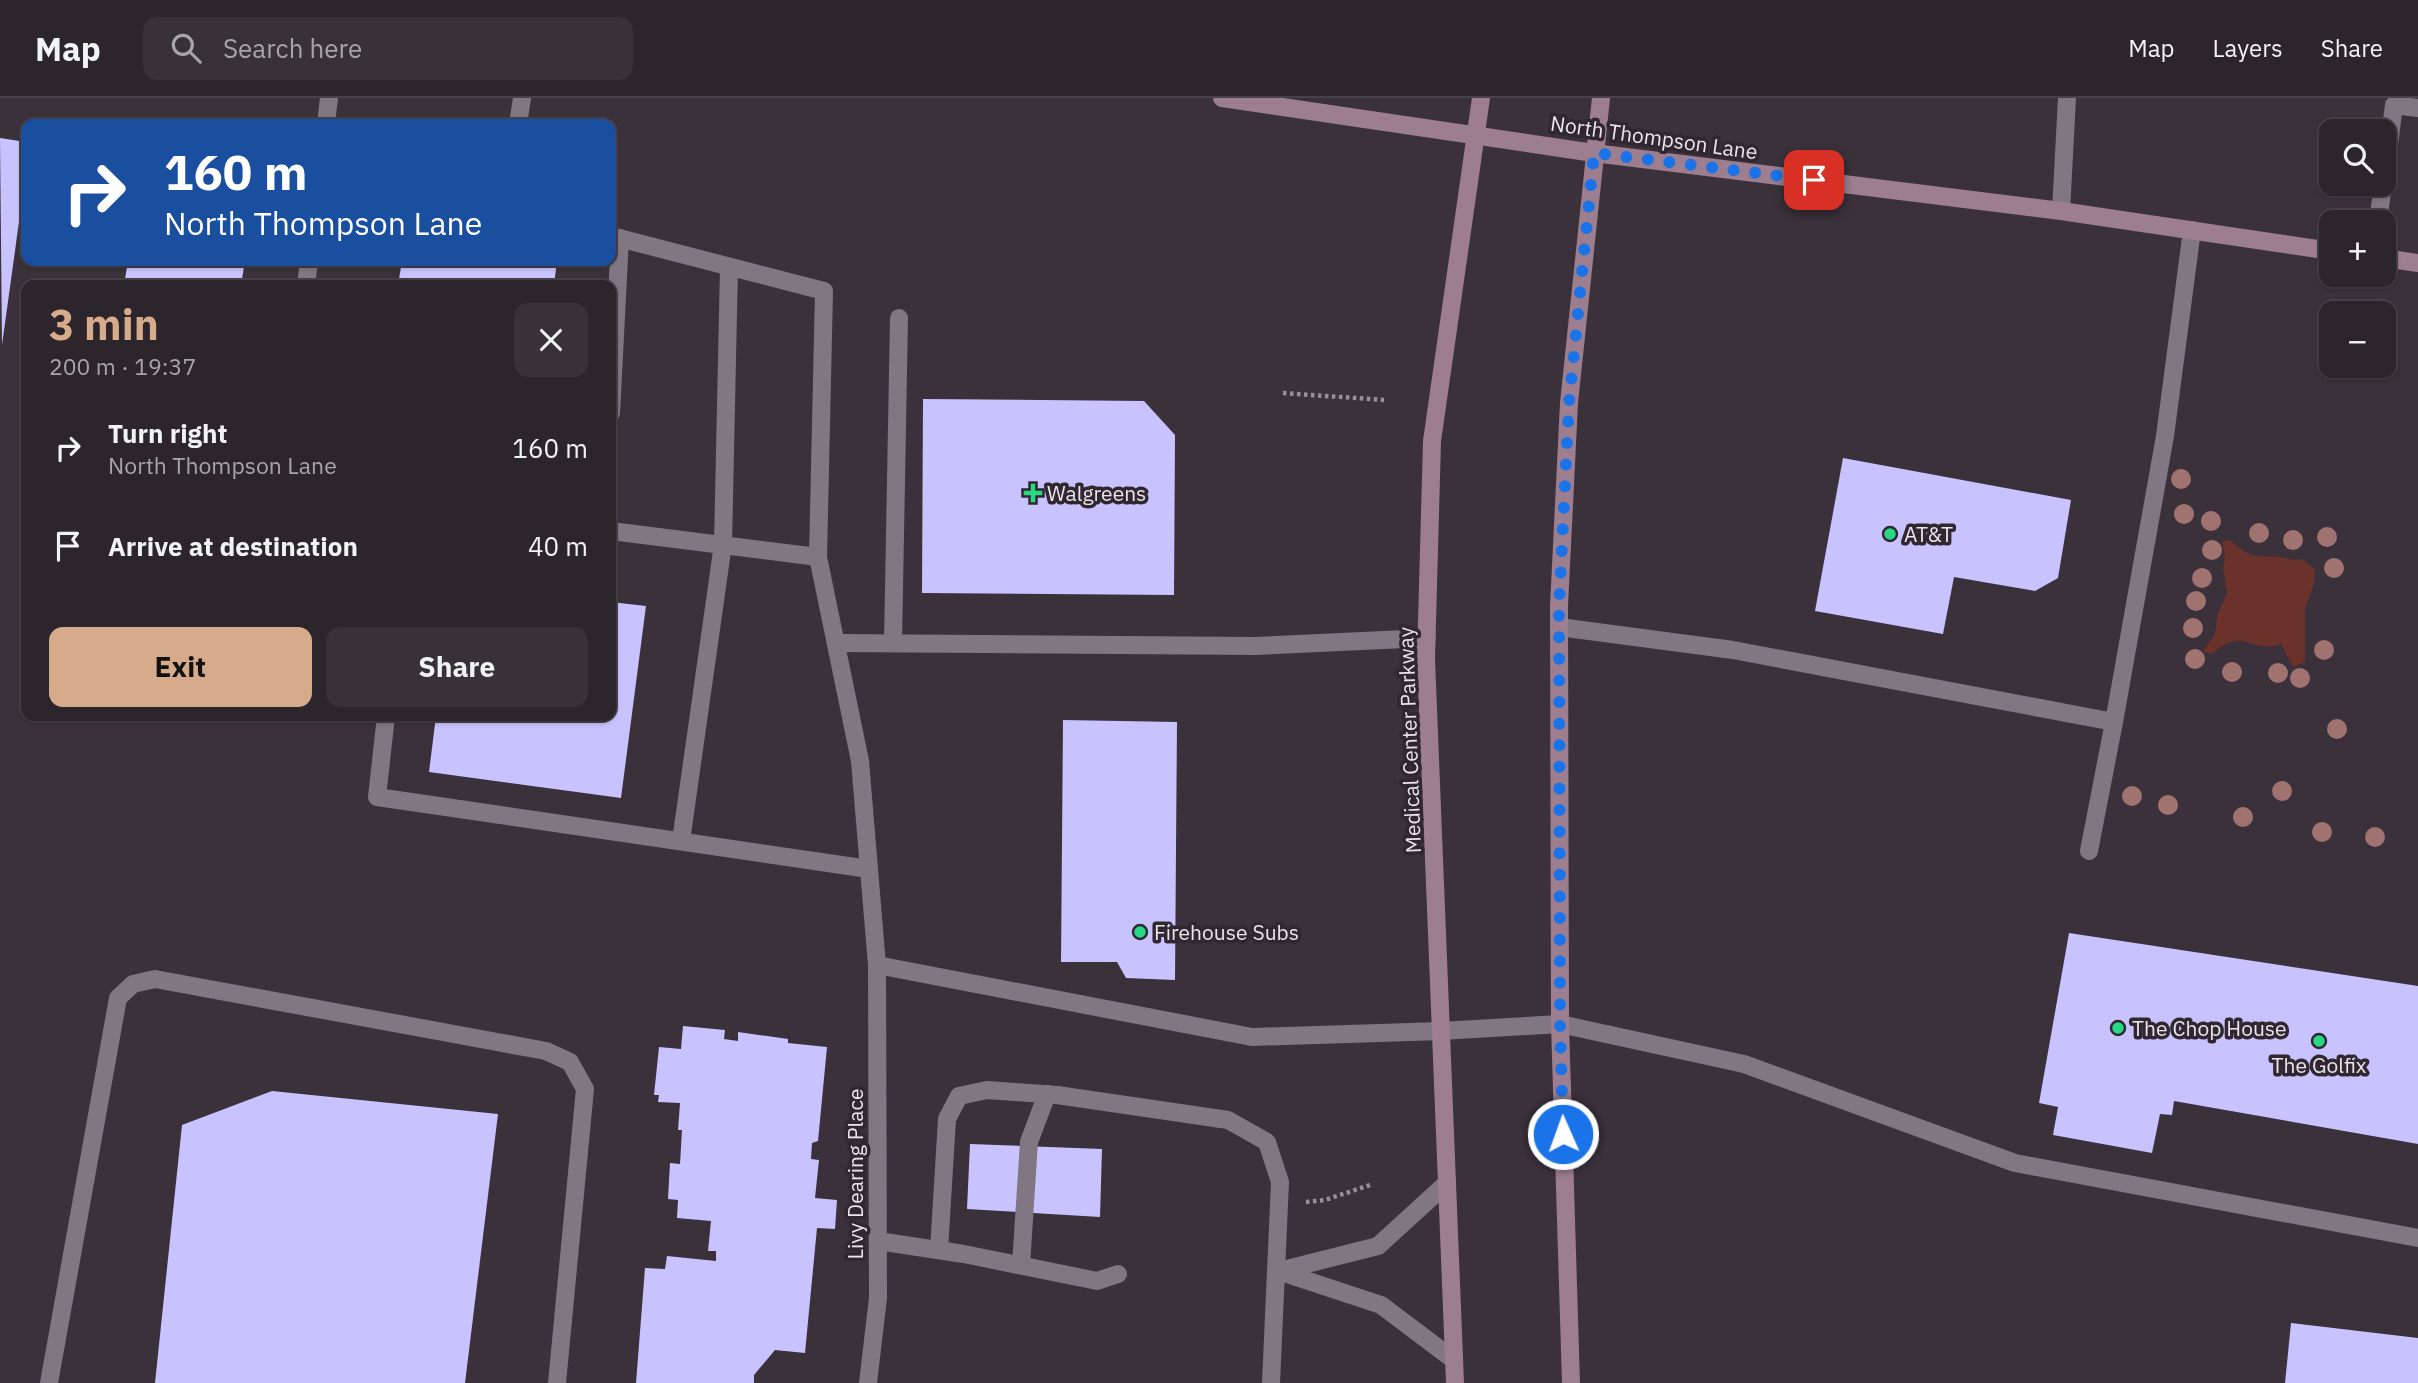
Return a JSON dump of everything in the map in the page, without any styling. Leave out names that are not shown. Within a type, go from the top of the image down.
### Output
[{"type":"main road","name":"North Thompson Lane","points":[[1222,98],[1594,153],[2061,211],[2319,249]]},
{"type":"main road","name":"Medical Center Parkway","points":[[1455,1383],[1426,659],[1432,441],[1481,98]]},
{"type":"main road","points":[[1571,1383],[1560,1024],[1559,627],[1569,403],[1601,98]]},
{"type":"main road","points":[[2396,260],[2418,263]]},
{"type":"street","points":[[327,119],[329,98]]},
{"type":"street","points":[[519,119],[522,98]]},
{"type":"street","points":[[2061,211],[2067,98]]},
{"type":"street","points":[[2392,119],[2394,105],[2418,108]]},
{"type":"street","points":[[2089,851],[2165,436],[2192,230]]},
{"type":"street","points":[[616,237],[729,267],[723,544],[681,841]]},
{"type":"street","name":"Livy Dearing Place","points":[[729,267],[824,291],[818,556],[860,761],[877,965],[878,1298],[868,1383]]},
{"type":"street","points":[[893,643],[898,318]]},
{"type":"street","points":[[616,532],[818,556]]},
{"type":"street","points":[[1559,627],[1733,650],[2114,722]]},
{"type":"street","points":[[836,643],[1255,646],[1427,638]]},
{"type":"street","points":[[385,721],[377,797],[869,869]]},
{"type":"street","points":[[877,965],[1252,1037],[1560,1024],[1744,1064],[2015,1163],[2418,1238]]},
{"type":"street","points":[[49,1383],[118,998],[133,984],[155,979],[546,1051],[570,1062],[584,1089],[557,1383]]},
{"type":"street","points":[[939,1250],[947,1119],[960,1096],[987,1090],[1047,1094],[1228,1120],[1267,1142],[1280,1182],[1271,1383]]},
{"type":"street","points":[[1021,1265],[1029,1142],[1047,1094]]},
{"type":"street","points":[[1278,1271],[1378,1247],[1447,1183]]},
{"type":"street","points":[[878,1241],[939,1250],[1097,1281],[1118,1274]]},
{"type":"street","points":[[1278,1271],[1381,1305],[1454,1360]]},
{"type":"path","points":[[1283,393],[1384,400]]},
{"type":"path","points":[[1301,1202],[1325,1200],[1373,1184]]},
{"type":"shaded area","points":[[2230,540],[2252,555],[2302,559],[2315,569],[2314,584],[2305,609],[2305,662],[2293,667],[2281,644],[2261,646],[2232,641],[2212,654],[2203,651],[2215,634],[2217,616],[2227,593],[2222,541]]},
{"type":"building","points":[[0,138],[21,141],[21,207],[2,345]]},
{"type":"building","points":[[127,266],[244,266],[242,280],[125,280]]},
{"type":"building","points":[[401,266],[556,266],[555,280],[399,280]]},
{"type":"building","name":"Walgreens","points":[[923,399],[1144,401],[1175,435],[1174,595],[922,593]]},
{"type":"building","points":[[1843,458],[2071,500],[2058,578],[2035,591],[1954,577],[1943,634],[1815,611]]},
{"type":"building","points":[[616,603],[646,606],[621,798],[429,772],[435,721],[616,721]]},
{"type":"building","points":[[1063,720],[1177,722],[1175,980],[1126,978],[1117,962],[1061,962]]},
{"type":"building","points":[[2069,933],[2418,986],[2418,1144],[2174,1101],[2172,1115],[2160,1114],[2152,1153],[2053,1135],[2058,1107],[2039,1103]]},
{"type":"building","points":[[683,1026],[725,1030],[724,1039],[738,1041],[738,1032],[788,1039],[788,1043],[827,1047],[818,1141],[812,1143],[811,1159],[819,1160],[815,1198],[837,1200],[835,1229],[817,1228],[805,1353],[775,1350],[754,1375],[754,1383],[636,1383],[645,1268],[665,1269],[667,1256],[716,1261],[716,1251],[708,1251],[711,1221],[677,1218],[678,1200],[668,1199],[670,1163],[680,1164],[680,1103],[658,1102],[659,1095],[654,1095],[659,1047],[681,1049]]},
{"type":"building","points":[[272,1091],[498,1114],[465,1383],[155,1383],[182,1125]]},
{"type":"building","points":[[970,1144],[1102,1149],[1100,1217],[967,1209]]},
{"type":"building","points":[[2291,1323],[2418,1338],[2418,1383],[2285,1383]]},
{"type":"place","name":"Walgreens","points":[[1033,493]]},
{"type":"place","name":"AT&T","points":[[1890,534]]},
{"type":"place","name":"Firehouse Subs","points":[[1140,932]]},
{"type":"place","name":"The Chop House","points":[[2118,1028]]},
{"type":"place","name":"The Golfix","points":[[2319,1041]]},
{"type":"route","points":[[1563,1134],[1560,1024],[1559,606],[1569,403],[1594,153],[1814,180]]}]
